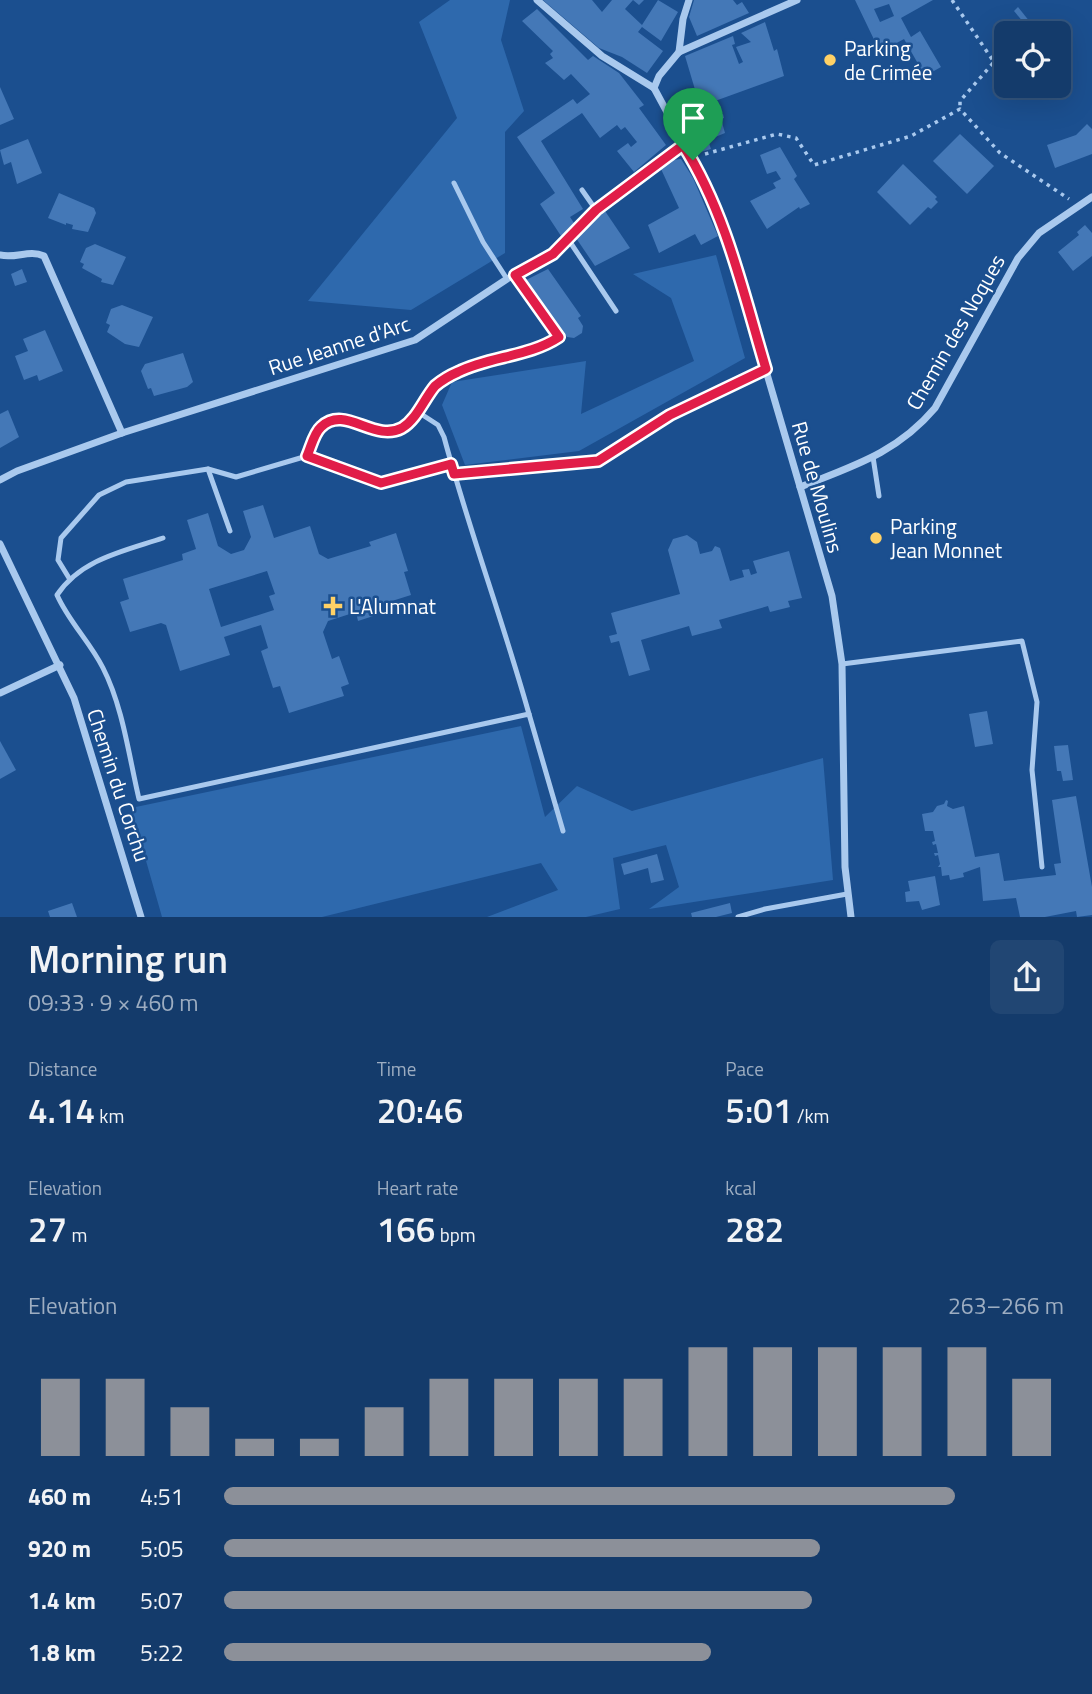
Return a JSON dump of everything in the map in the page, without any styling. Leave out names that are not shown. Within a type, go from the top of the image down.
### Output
[{"type":"street","points":[[537,0],[602,56],[654,88],[659,76],[679,52],[797,0]]},
{"type":"street","points":[[679,52],[683,19],[689,0]]},
{"type":"street","name":"Rue de Moulins","points":[[654,88],[709,190],[723,224],[832,596],[842,664],[847,894],[851,917]]},
{"type":"street","name":"Rue Jeanne d'Arc","points":[[0,480],[17,471],[122,433],[415,340],[511,277],[553,254],[596,210],[683,145]]},
{"type":"street","name":"Chemin des Noques","points":[[800,487],[887,451],[918,428],[935,408],[1018,258],[1039,233],[1092,197]]},
{"type":"street","points":[[0,255],[9,257],[34,251],[44,256],[122,433]]},
{"type":"street","points":[[0,544],[60,665],[0,693]]},
{"type":"street","name":"Chemin du Corchu","points":[[60,665],[78,711],[141,917]]},
{"type":"lane","points":[[454,183],[483,242],[511,277]]},
{"type":"lane","points":[[582,190],[596,210]]},
{"type":"lane","points":[[568,239],[616,311]]},
{"type":"lane","points":[[454,474],[598,461],[670,415],[766,369]]},
{"type":"lane","points":[[307,456],[320,428],[333,419],[347,420],[377,432],[401,428],[418,412],[438,425],[479,556],[502,618],[563,831]]},
{"type":"lane","points":[[69,578],[58,560],[61,538],[99,495],[126,482],[208,469],[236,477],[307,456],[381,483],[451,464]]},
{"type":"lane","points":[[873,457],[879,496]]},
{"type":"lane","points":[[208,469],[230,531]]},
{"type":"lane","points":[[163,538],[100,559],[69,578],[57,595],[65,614],[104,669],[119,713],[139,799],[529,714]]},
{"type":"lane","points":[[842,664],[1022,641],[1037,702],[1032,770],[1042,867]]},
{"type":"lane","points":[[738,917],[765,909],[847,894]]},
{"type":"path","points":[[952,0],[994,62],[960,101],[960,109],[1000,153],[1079,206]]},
{"type":"path","points":[[693,160],[742,142],[777,134],[796,138],[814,165],[911,136],[960,109]]},
{"type":"path","points":[[418,412],[436,385],[459,371],[503,356],[542,348],[559,337],[511,277]]},
{"type":"shaded area","points":[[450,0],[510,0],[501,40],[524,111],[505,132],[505,253],[411,310],[308,301],[457,118],[419,22]]},
{"type":"shaded area","points":[[716,255],[745,358],[579,451],[465,465],[442,405],[452,382],[586,361],[581,414],[694,361],[671,298],[633,274]]},
{"type":"shaded area","points":[[521,726],[545,817],[577,786],[632,811],[823,758],[833,880],[649,909],[679,887],[666,845],[613,858],[620,909],[586,917],[487,917],[558,890],[541,863],[322,917],[162,917],[131,808]]},
{"type":"building","points":[[543,0],[592,0],[602,12],[612,0],[633,0],[625,9],[642,25],[658,0],[678,12],[661,41],[642,27],[638,32],[663,51],[647,73],[622,57],[599,48]]},
{"type":"building","points":[[694,0],[733,0],[737,5],[742,2],[749,13],[697,36],[689,17]]},
{"type":"building","points":[[855,0],[933,0],[901,18],[911,37],[920,31],[941,67],[925,76],[904,39],[880,52]],"holes":[[[889,4],[894,16],[880,22],[874,9]]]},
{"type":"building","points":[[1018,7],[1029,21],[1022,21],[1014,11]]},
{"type":"building","points":[[537,9],[588,60],[593,56],[619,73],[644,105],[639,108],[666,145],[634,172],[617,151],[628,143],[631,147],[637,142],[625,127],[621,130],[617,125],[600,138],[582,113],[541,141],[583,209],[570,217],[574,223],[561,236],[540,204],[555,193],[517,137],[573,99],[577,104],[590,94],[571,74],[564,80],[545,63],[553,58],[550,54],[553,51],[522,21]]},
{"type":"building","points":[[765,22],[774,51],[777,49],[784,76],[715,101],[720,115],[723,114],[724,118],[721,119],[725,133],[708,140],[711,149],[697,153],[677,110],[699,103],[685,56],[733,36],[735,44],[732,45],[739,64],[743,62],[736,47],[751,42],[741,33]]},
{"type":"building","points":[[0,87],[14,119],[0,125]]},
{"type":"building","points":[[1087,124],[1092,129],[1092,154],[1055,168],[1047,145],[1076,135]]},
{"type":"building","points":[[960,134],[994,166],[967,194],[933,161]]},
{"type":"building","points":[[28,139],[42,173],[17,184],[11,162],[4,165],[0,150]]},
{"type":"building","points":[[780,147],[797,176],[794,179],[810,204],[800,209],[799,207],[767,229],[750,201],[776,188],[773,183],[781,179],[776,171],[767,174],[760,155]]},
{"type":"building","points":[[681,159],[693,178],[718,236],[701,245],[695,234],[659,253],[648,225],[679,208],[661,169],[673,160]]},
{"type":"building","points":[[903,164],[937,197],[935,199],[938,202],[931,209],[928,207],[910,225],[877,192]]},
{"type":"building","points":[[59,193],[94,208],[96,213],[88,232],[72,229],[73,225],[48,218]]},
{"type":"building","points":[[605,211],[630,248],[595,266],[576,238]]},
{"type":"building","points":[[1085,225],[1092,233],[1092,256],[1073,271],[1058,252],[1079,235],[1077,232]]},
{"type":"building","points":[[95,244],[126,257],[113,285],[101,282],[102,279],[82,268],[84,264],[80,262],[86,248]]},
{"type":"building","points":[[22,269],[27,282],[15,286],[11,274]]},
{"type":"building","points":[[548,269],[581,316],[578,318],[583,326],[582,333],[574,338],[567,337],[559,328],[556,330],[522,282]]},
{"type":"building","points":[[122,305],[153,317],[139,347],[125,344],[107,332],[110,325],[106,323],[111,309]]},
{"type":"building","points":[[45,330],[63,371],[39,381],[37,375],[24,380],[15,356],[28,351],[23,339]]},
{"type":"building","points":[[183,353],[193,382],[187,387],[154,396],[141,371],[145,364]]},
{"type":"building","points":[[8,410],[19,437],[0,448],[0,414]]},
{"type":"building","name":"L'Alumnat","points":[[263,505],[274,538],[310,526],[319,554],[328,559],[371,546],[369,542],[396,533],[408,571],[404,572],[411,595],[392,601],[395,609],[358,621],[356,612],[328,621],[323,632],[332,659],[339,656],[349,684],[341,687],[344,696],[289,713],[280,686],[273,688],[261,651],[268,648],[261,625],[224,637],[230,655],[180,671],[166,625],[161,623],[130,632],[120,602],[129,599],[123,579],[183,560],[182,554],[196,549],[187,520],[208,513],[218,546],[231,554],[244,550],[251,537],[243,511]],"holes":[[[267,571],[275,594],[269,596],[274,610],[221,627],[209,589]]]},
{"type":"building","points":[[687,535],[697,542],[700,554],[712,551],[715,546],[720,548],[730,581],[744,577],[742,570],[749,569],[751,575],[757,573],[753,561],[789,551],[802,598],[788,601],[790,607],[770,612],[768,606],[719,620],[722,628],[692,636],[689,626],[641,640],[650,670],[629,676],[619,641],[611,643],[609,636],[617,634],[611,613],[680,594],[668,550],[673,539]]},
{"type":"building","points":[[987,711],[993,744],[975,747],[969,714]]},
{"type":"building","points":[[0,741],[16,770],[0,779]]},
{"type":"building","points":[[1068,745],[1073,780],[1063,781],[1061,771],[1057,771],[1054,746]]},
{"type":"building","points":[[1076,796],[1092,887],[1092,915],[1077,917],[1076,911],[1045,917],[1020,917],[1016,898],[983,901],[980,867],[963,873],[964,877],[950,880],[949,875],[942,876],[941,867],[938,867],[938,855],[935,856],[934,853],[938,853],[936,844],[933,845],[932,842],[935,841],[933,831],[925,831],[922,814],[933,812],[946,800],[947,806],[953,809],[964,806],[975,857],[999,853],[1004,881],[1056,875],[1054,864],[1061,863],[1052,800]]},
{"type":"building","points":[[657,854],[664,880],[651,883],[648,868],[624,875],[621,864]]},
{"type":"building","points":[[935,876],[940,905],[922,910],[919,901],[906,902],[905,892],[910,891],[908,881]]},
{"type":"building","points":[[72,903],[77,917],[50,917],[48,911]]},
{"type":"building","points":[[730,903],[732,913],[716,917],[692,917],[691,913]]},
{"type":"place","name":"Parking de Crimée","points":[[830,60]]},
{"type":"place","name":"Parking Jean Monnet","points":[[876,538]]},
{"type":"place","name":"L'Alumnat","points":[[333,606]]},
{"type":"route","points":[[683,145],[693,160],[723,224],[766,369],[670,415],[598,461],[454,474],[451,464],[381,483],[307,456],[320,428],[333,419],[347,420],[377,432],[401,428],[418,412],[436,385],[459,371],[503,356],[542,348],[559,337],[515,275],[553,254],[596,210],[683,145]]}]
